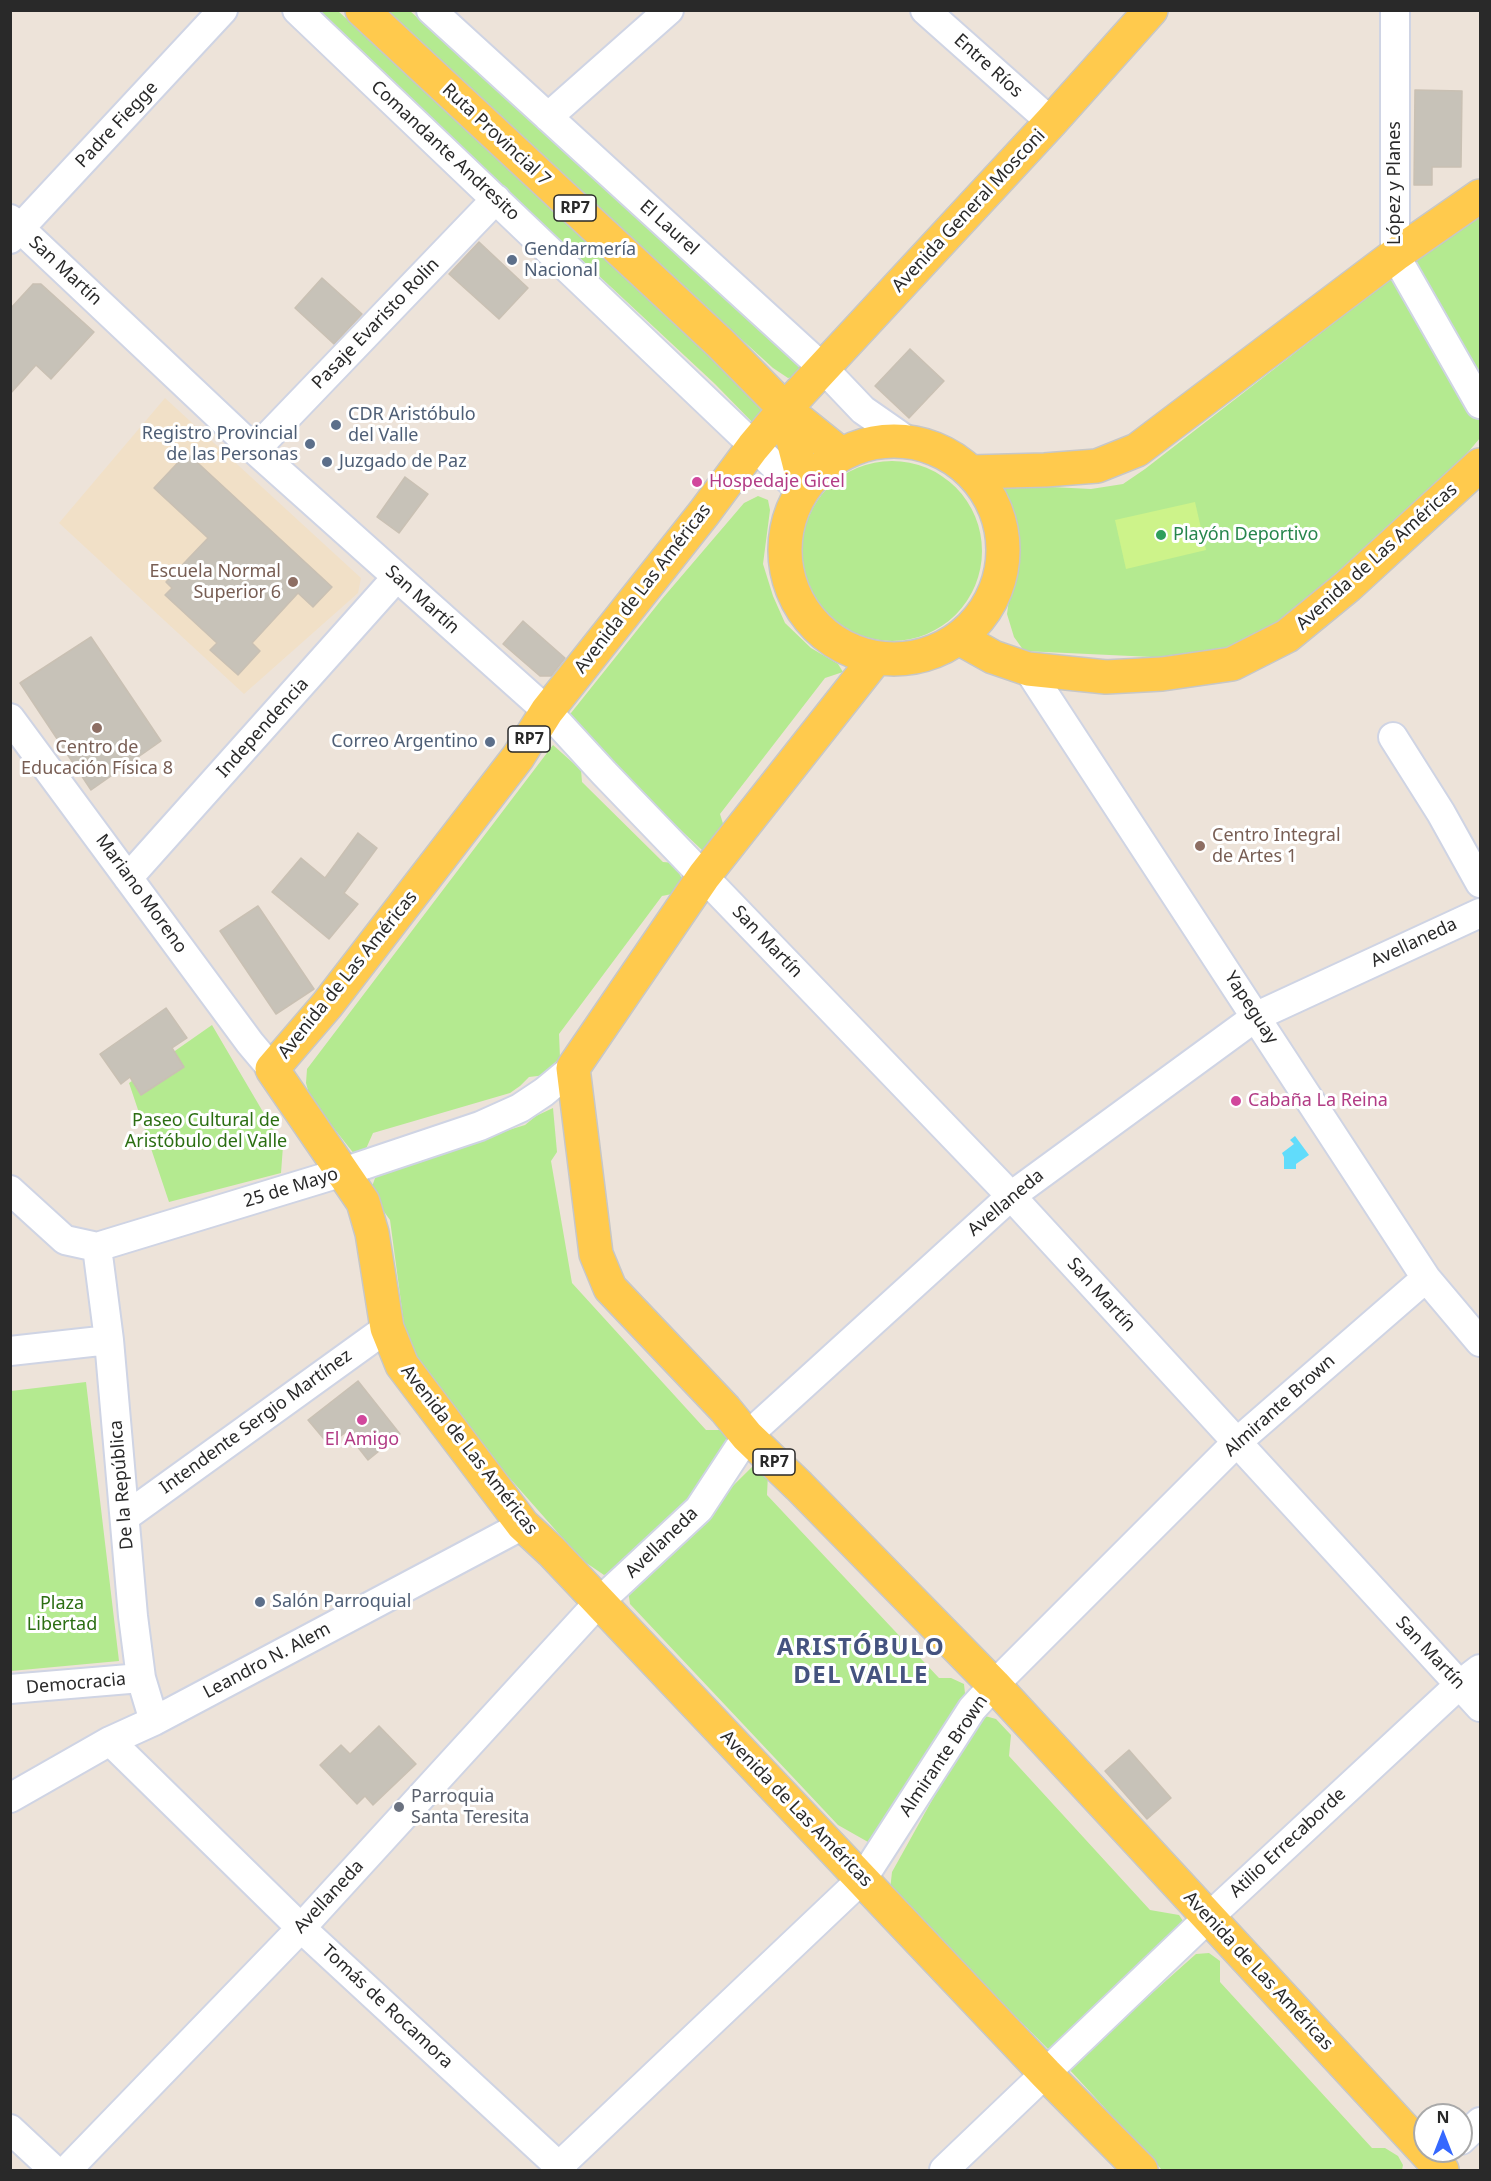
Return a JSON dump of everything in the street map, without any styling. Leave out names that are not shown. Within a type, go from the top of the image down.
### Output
[{"type":"main road","name":"Ruta Provincial 7","points":[[362,10],[720,343],[785,409],[841,454]]},
{"type":"main road","name":"Avenida General Mosconi","points":[[785,409],[1051,122],[1151,10]]},
{"type":"main road","points":[[971,472],[1097,466],[1137,450],[1395,255],[1480,196]]},
{"type":"main road","name":"Avenida de Las Américas","points":[[785,409],[547,711],[518,757],[327,1005],[272,1069],[363,1202],[372,1233],[387,1328],[402,1365],[524,1525],[1046,2074],[1141,2170]]},
{"type":"main road","points":[[785,409],[803,489]]},
{"type":"main road","points":[[874,442],[909,442],[943,452],[971,472],[993,503],[1003,539],[1001,567],[1000,577],[985,611],[958,638],[933,652],[904,659],[876,658],[841,646],[813,624],[793,594],[784,558],[787,522],[803,489],[819,469],[841,454],[874,442]]},
{"type":"main road","name":"Avenida de Las Américas","points":[[958,638],[993,657],[1028,669],[1106,677],[1162,674],[1232,664],[1287,636],[1348,586],[1480,465]]},
{"type":"main road","points":[[573,1068],[704,876],[876,658]]},
{"type":"main road","name":"Avenida de Las Américas","points":[[573,1068],[596,1254],[610,1288],[747,1436],[994,1685],[1439,2164]]},
{"type":"street","name":"Padre Fiegge","points":[[14,229],[223,10]]},
{"type":"street","name":"Comandante Andresito","points":[[297,10],[753,447],[803,489]]},
{"type":"street","name":"El Laurel","points":[[431,10],[823,369],[863,410],[909,442]]},
{"type":"street","points":[[548,117],[669,10]]},
{"type":"street","name":"Entre Ríos","points":[[924,10],[1051,122]]},
{"type":"street","name":"López y Planes","points":[[1395,10],[1395,255],[1480,404]]},
{"type":"street","name":"Pasaje Evaristo Rolin","points":[[255,450],[496,199]]},
{"type":"street","name":"San Martín","points":[[14,229],[255,450],[547,711],[1011,1196],[1236,1443],[1470,1677],[1480,1707]]},
{"type":"street","name":"Independencia","points":[[128,878],[397,577]]},
{"type":"street","name":"Yapeguay","points":[[1028,669],[1257,1016],[1426,1278],[1480,1342]]},
{"type":"street","name":"Mariano Moreno","points":[[10,718],[250,1043],[272,1069]]},
{"type":"street","points":[[1393,737],[1441,813],[1480,884]]},
{"type":"street","name":"Avellaneda","points":[[67,2170],[301,1928],[599,1602],[699,1509],[747,1436],[1011,1196],[1257,1016],[1480,912]]},
{"type":"street","name":"25 de Mayo","points":[[10,1190],[65,1240],[97,1247],[343,1172],[505,1116],[544,1092],[573,1068]]},
{"type":"street","name":"De la República","points":[[97,1247],[109,1340],[133,1616],[141,1678],[154,1721]]},
{"type":"street","name":"Almirante Brown","points":[[559,2169],[862,1878],[972,1709],[994,1685],[1236,1443],[1426,1278]]},
{"type":"street","name":"Intendente Sergio Martínez","points":[[125,1517],[387,1328]]},
{"type":"street","points":[[10,1351],[109,1340]]},
{"type":"street","name":"Leandro N. Alem","points":[[10,1798],[110,1741],[154,1721],[524,1525]]},
{"type":"street","name":"Atilio Errecaborde","points":[[944,2170],[1209,1917],[1470,1677]]},
{"type":"street","name":"Democracia","points":[[10,1689],[141,1678]]},
{"type":"street","name":"Tomás de Rocamora","points":[[110,1741],[301,1928],[559,2169]]},
{"type":"street","points":[[10,2129],[54,2170]]},
{"type":"shaded area","points":[[165,398],[361,578],[358,593],[244,694],[59,523]]},
{"type":"green space","points":[[315,11],[338,11],[760,399],[768,411],[754,424],[715,384]]},
{"type":"green space","points":[[381,11],[410,11],[802,365],[803,375],[788,378],[773,368]]},
{"type":"green space","points":[[1480,216],[1480,438],[1458,464],[1294,612],[1239,648],[1195,659],[1024,651],[1014,637],[1007,614],[1015,556],[1012,513],[998,487],[1012,485],[1091,489],[1123,484],[1415,260]]},
{"type":"green space","points":[[892,461],[926,468],[955,488],[975,517],[982,551],[975,585],[955,614],[926,634],[892,641],[858,634],[829,614],[809,585],[802,551],[809,517],[829,488],[858,468]]},
{"type":"green space","points":[[758,496],[768,500],[770,510],[763,564],[773,596],[785,623],[811,648],[838,664],[843,672],[825,678],[720,814],[725,830],[715,847],[702,850],[576,732],[567,718],[662,599],[744,503]]},
{"type":"green space","name":"Playón Deportivo","points":[[1195,502],[1206,550],[1126,569],[1115,520]]},
{"type":"green space","points":[[553,745],[581,770],[582,782],[663,862],[675,863],[687,891],[662,896],[559,1034],[560,1058],[546,1075],[529,1077],[510,1093],[373,1133],[365,1151],[355,1155],[310,1098],[306,1083],[307,1069]]},
{"type":"green space","name":"Paseo Cultural de Aristóbulo del Valle","points":[[212,1025],[283,1146],[281,1173],[169,1202],[129,1083]]},
{"type":"green space","points":[[553,1108],[557,1152],[551,1161],[572,1283],[706,1430],[727,1430],[736,1452],[624,1564],[604,1575],[582,1560],[416,1372],[408,1354],[390,1220],[370,1192],[378,1170],[525,1125],[536,1116]]},
{"type":"green space","name":"Plaza Libertad","points":[[86,1382],[119,1661],[11,1671],[11,1391]]},
{"type":"green space","points":[[754,1465],[768,1474],[767,1495],[939,1678],[951,1678],[964,1684],[966,1703],[882,1836],[868,1842],[838,1825],[630,1604],[628,1590]]},
{"type":"green space","points":[[985,1716],[996,1719],[1011,1735],[1009,1756],[1150,1910],[1179,1915],[1187,1927],[1065,2042],[1048,2049],[890,1890],[892,1872],[975,1723]]},
{"type":"green space","points":[[1209,1953],[1220,1961],[1220,1982],[1372,2148],[1385,2148],[1398,2156],[1403,2165],[1402,2170],[1162,2170],[1068,2068],[1196,1954]]},
{"type":"water","points":[[1295,1136],[1309,1155],[1296,1164],[1296,1169],[1284,1169],[1282,1153],[1294,1144],[1290,1140]]},
{"type":"building","points":[[1415,90],[1462,91],[1461,167],[1432,167],[1432,185],[1414,185]]},
{"type":"building","points":[[479,242],[528,288],[499,319],[449,274]]},
{"type":"building","points":[[322,278],[362,314],[334,344],[295,308]]},
{"type":"building","points":[[33,284],[41,284],[94,332],[51,379],[36,365],[10,394],[10,309]]},
{"type":"building","points":[[910,349],[944,381],[909,418],[875,386]]},
{"type":"building","points":[[187,453],[332,587],[313,607],[298,593],[252,643],[260,651],[238,675],[210,650],[217,643],[165,595],[172,588],[166,582],[208,538],[154,488]]},
{"type":"building","points":[[405,477],[428,494],[399,533],[377,517]]},
{"type":"building","points":[[523,621],[565,658],[551,676],[540,676],[503,644]]},
{"type":"building","points":[[91,637],[161,741],[91,790],[20,683]]},
{"type":"building","points":[[358,833],[377,848],[344,893],[358,904],[329,939],[272,892],[301,858],[325,878]]},
{"type":"building","points":[[258,906],[314,989],[276,1014],[220,931]]},
{"type":"building","points":[[166,1008],[187,1038],[172,1048],[184,1067],[141,1095],[130,1077],[121,1084],[100,1054]]},
{"type":"building","points":[[358,1381],[400,1434],[368,1460],[346,1432],[329,1445],[308,1420]]},
{"type":"building","points":[[379,1726],[416,1764],[373,1805],[365,1796],[357,1804],[320,1765],[341,1745],[350,1754]]},
{"type":"building","points":[[1129,1750],[1171,1798],[1147,1819],[1105,1771]]},
{"type":"place","name":"Gendarmería Nacional","points":[[512,260]]},
{"type":"place","name":"CDR Aristóbulo del Valle","points":[[336,425]]},
{"type":"place","name":"Registro Provincial de las Personas","points":[[310,444]]},
{"type":"place","name":"Juzgado de Paz","points":[[327,462]]},
{"type":"place","name":"Hospedaje Gicel","points":[[697,482]]},
{"type":"place","name":"Playón Deportivo","points":[[1161,535]]},
{"type":"place","name":"Escuela Normal Superior 6","points":[[293,582]]},
{"type":"place","name":"Centro de Educación Física 8","points":[[97,728]]},
{"type":"place","name":"Correo Argentino","points":[[490,742]]},
{"type":"place","name":"Centro Integral de Artes 1","points":[[1200,846]]},
{"type":"place","name":"Cabaña La Reina","points":[[1236,1101]]},
{"type":"place","name":"El Amigo","points":[[362,1420]]},
{"type":"place","name":"Salón Parroquial","points":[[260,1602]]},
{"type":"place","name":"Parroquia Santa Teresita","points":[[399,1807]]},
{"type":"district","name":"ARISTÓBULO DEL VALLE","points":[[861,1662]]}]
